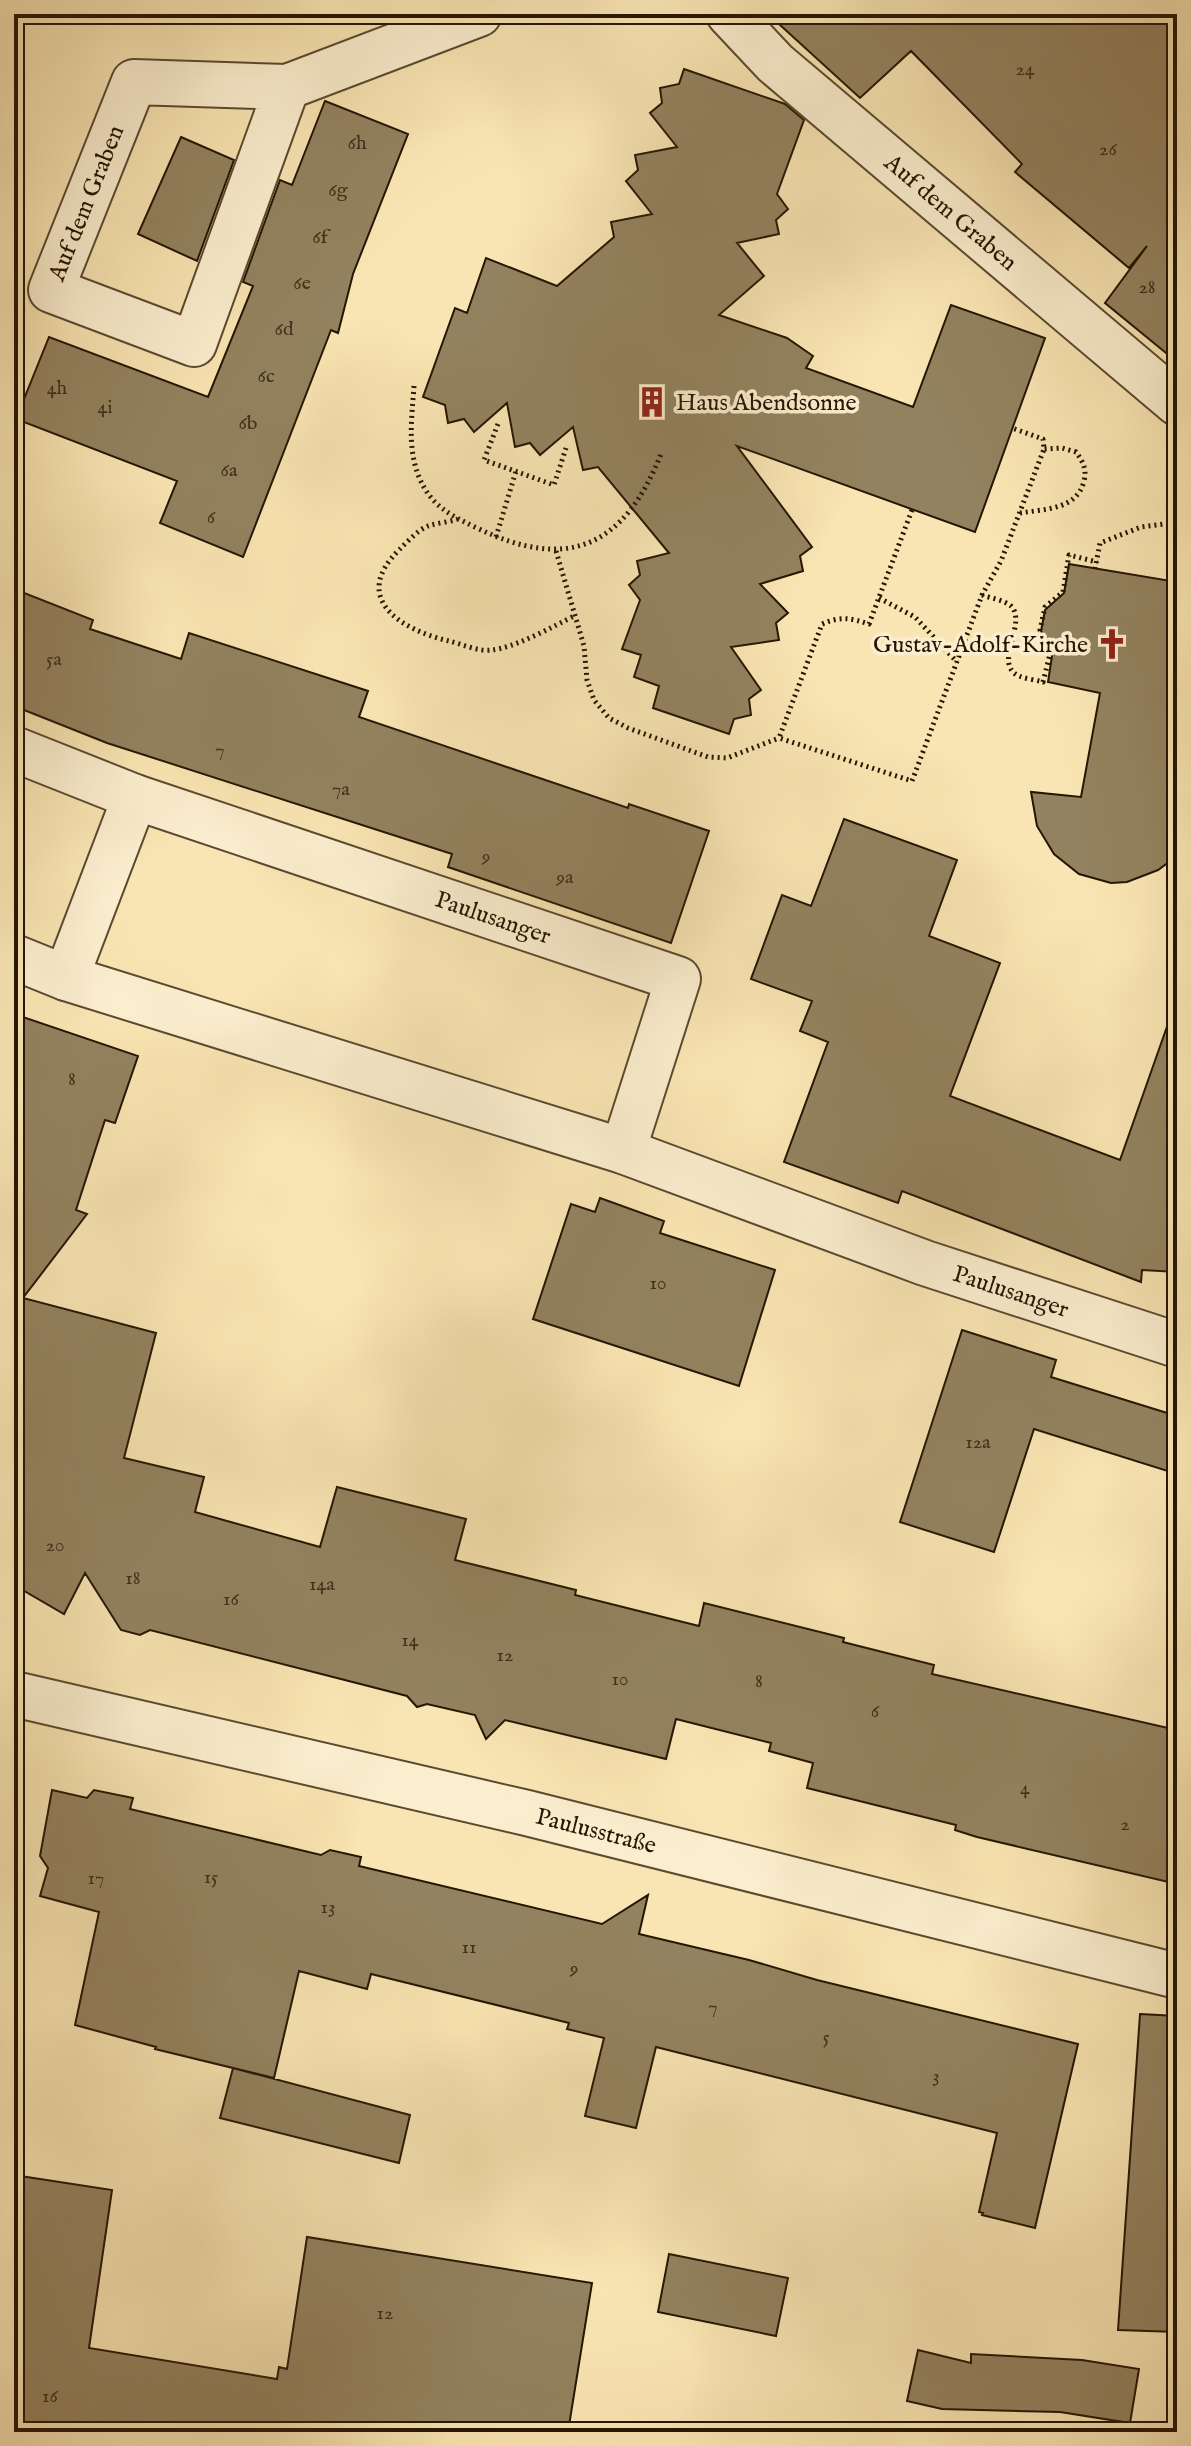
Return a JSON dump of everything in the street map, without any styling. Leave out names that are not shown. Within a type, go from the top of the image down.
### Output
[{"type":"street","name":"Auf dem Graben","points":[[287,87],[194,344],[51,290],[134,82],[287,87],[479,14]]},
{"type":"street","name":"Auf dem Graben","points":[[729,14],[775,63],[1177,403]]},
{"type":"street","name":"Paulusanger","points":[[14,749],[135,797],[678,979],[623,1151]]},
{"type":"street","points":[[66,978],[135,797]]},
{"type":"street","name":"Paulusanger","points":[[14,957],[66,978],[623,1151],[925,1263],[1177,1345]]},
{"type":"street","name":"Paulusstraße","points":[[14,1694],[527,1813],[1177,1976]]},
{"type":"path","points":[[414,386],[410,447],[419,477],[435,504],[496,537],[556,551],[589,544],[609,531],[630,511],[648,485],[661,454]]},
{"type":"path","points":[[498,424],[484,460],[554,485],[566,448]]},
{"type":"path","points":[[556,551],[584,646],[587,680],[594,700],[609,718],[708,757],[727,758],[779,738],[912,781],[982,595],[1001,561],[1044,449],[1043,439],[1012,428]]},
{"type":"path","points":[[1020,513],[1069,503],[1080,493],[1085,464],[1076,452],[1062,448],[1044,449]]},
{"type":"path","points":[[496,537],[516,471]]},
{"type":"path","points":[[779,738],[822,624],[837,618],[851,618],[869,624],[912,510]]},
{"type":"path","points":[[459,519],[426,527],[387,561],[379,581],[381,600],[394,618],[414,630],[439,639],[490,651],[535,636],[576,615]]},
{"type":"path","points":[[1095,569],[1100,543],[1141,527],[1171,523],[1177,527]]},
{"type":"path","points":[[982,595],[1009,604],[1014,610],[1008,660],[1011,670],[1017,675],[1043,682],[1050,654],[1040,630],[1045,607],[1063,592],[1069,555],[1097,562]]},
{"type":"path","points":[[879,598],[915,617],[957,662]]},
{"type":"building","points":[[768,14],[1177,14],[1177,362],[1105,303],[1147,246],[1129,268],[1015,172],[1022,164],[911,51],[860,98]]},
{"type":"building","name":"Haus Abendsonne","points":[[684,69],[785,104],[804,120],[777,194],[788,209],[776,220],[779,234],[737,243],[764,276],[719,315],[787,338],[813,356],[806,368],[913,407],[951,305],[1045,338],[975,532],[737,446],[812,547],[800,556],[803,571],[760,584],[788,613],[776,623],[779,640],[731,647],[761,690],[749,699],[751,715],[734,719],[729,734],[653,708],[659,686],[634,677],[641,655],[622,649],[640,600],[629,585],[640,575],[637,561],[669,553],[598,467],[583,470],[573,427],[540,455],[530,443],[515,447],[507,403],[474,432],[464,419],[448,423],[445,405],[423,397],[455,308],[467,313],[486,258],[557,286],[614,237],[611,222],[652,214],[626,181],[638,170],[635,155],[677,147],[650,113],[662,103],[660,88],[679,84]]},
{"type":"building","points":[[325,101],[408,134],[353,274],[338,333],[331,330],[243,557],[160,523],[177,481],[16,419],[49,337],[208,397],[253,286],[243,282],[280,180],[292,185]]},
{"type":"building","points":[[181,137],[234,160],[197,261],[138,234]]},
{"type":"building","points":[[1069,564],[1177,582],[1177,856],[1158,870],[1127,882],[1111,883],[1079,874],[1054,854],[1037,826],[1031,792],[1081,797],[1100,693],[1048,682],[1052,656],[1041,631],[1045,610],[1064,593]]},
{"type":"building","points":[[14,589],[93,620],[90,629],[181,659],[189,633],[368,691],[359,717],[628,808],[629,804],[709,831],[671,943],[448,867],[452,854],[107,743],[14,706]]},
{"type":"building","points":[[844,819],[957,860],[929,936],[1000,963],[950,1096],[1120,1160],[1170,1018],[1177,1019],[1177,1272],[1142,1270],[1141,1282],[902,1191],[898,1203],[784,1162],[828,1042],[800,1031],[812,1001],[751,979],[782,895],[811,906]]},
{"type":"building","points":[[14,1014],[138,1056],[115,1123],[105,1120],[76,1210],[87,1214],[23,1298],[156,1333],[124,1458],[204,1477],[195,1512],[320,1547],[337,1487],[466,1519],[455,1560],[576,1590],[575,1595],[699,1626],[704,1603],[844,1638],[843,1642],[934,1665],[932,1674],[1177,1730],[1177,1884],[977,1837],[955,1830],[956,1825],[807,1788],[813,1763],[769,1751],[771,1743],[676,1719],[666,1759],[505,1720],[486,1739],[475,1715],[427,1704],[417,1707],[407,1696],[150,1630],[140,1635],[121,1630],[85,1573],[64,1614],[14,1585]]},
{"type":"building","points":[[600,1198],[664,1221],[660,1233],[775,1270],[739,1386],[533,1319],[571,1204],[595,1212]]},
{"type":"building","points":[[962,1330],[1056,1360],[1051,1377],[1177,1416],[1177,1474],[1034,1429],[994,1552],[900,1522]]},
{"type":"building","points":[[52,1790],[87,1798],[94,1790],[133,1798],[130,1809],[321,1855],[330,1850],[361,1857],[359,1866],[602,1924],[648,1895],[639,1934],[1078,2044],[1035,2228],[979,2212],[997,2133],[656,2047],[636,2128],[585,2116],[604,2038],[567,2029],[569,2023],[371,1974],[367,1989],[299,1971],[274,2078],[155,2049],[75,2025],[99,1912],[40,1896],[48,1868],[40,1856]]},
{"type":"building","points":[[1140,2014],[1177,2016],[1177,2332],[1118,2330]]},
{"type":"building","points":[[233,2068],[410,2115],[399,2163],[220,2118]]},
{"type":"building","points":[[14,2175],[112,2190],[89,2348],[277,2379],[279,2367],[287,2369],[307,2237],[592,2283],[568,2432],[14,2432]]},
{"type":"building","points":[[669,2254],[788,2278],[776,2336],[658,2312]]},
{"type":"building","points":[[918,2350],[971,2363],[971,2354],[1082,2360],[1139,2369],[1130,2423],[1060,2412],[942,2409],[907,2401]]},
{"type":"place","name":"Haus Abendsonne","points":[[652,402]]},
{"type":"place","name":"Gustav-Adolf-Kirche","points":[[1112,644]]}]
